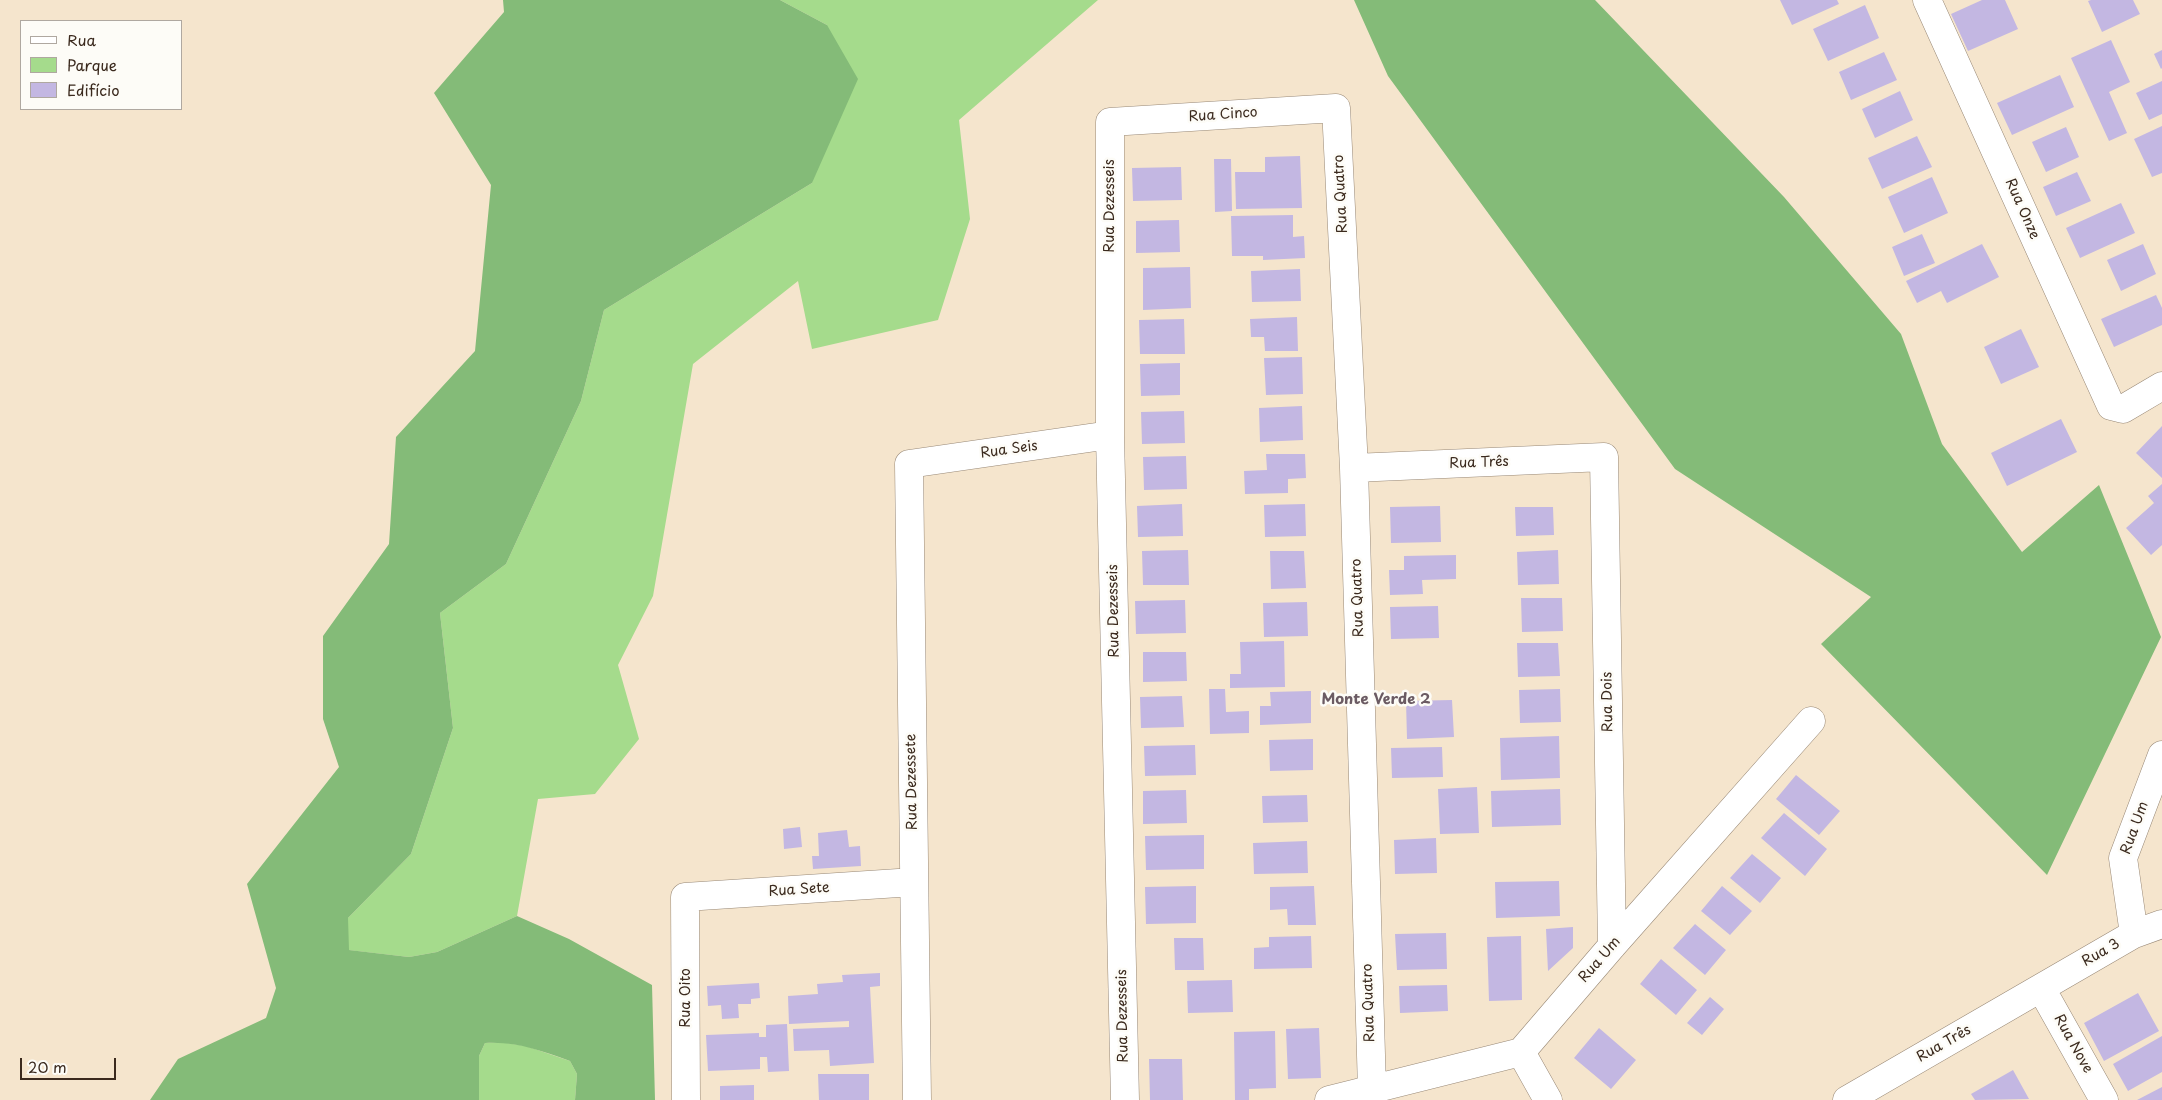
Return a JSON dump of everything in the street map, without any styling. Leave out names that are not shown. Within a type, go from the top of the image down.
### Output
[{"type":"street","name":"Rua Onze","points":[[1927,0],[2111,406],[2123,410],[2162,386]]},
{"type":"street","name":"Rua Cinco","points":[[1110,122],[1336,108]]},
{"type":"street","name":"Rua Quatro","points":[[1336,108],[1354,468],[1372,1089]]},
{"type":"street","name":"Rua Dezesseis","points":[[1110,122],[1110,436],[1125,1100]]},
{"type":"street","name":"Rua Seis","points":[[909,464],[1110,436]]},
{"type":"street","name":"Rua Três","points":[[1354,468],[1604,457]]},
{"type":"street","name":"Rua Dois","points":[[1604,457],[1612,946]]},
{"type":"street","name":"Rua Dezessete","points":[[909,464],[917,1100]]},
{"type":"street","name":"Rua Um","points":[[1521,1052],[1811,721]]},
{"type":"street","name":"Rua Um","points":[[2134,934],[2123,858],[2162,755]]},
{"type":"street","name":"Rua Sete","points":[[685,897],[914,882]]},
{"type":"street","name":"Rua Oito","points":[[685,897],[686,1100]]},
{"type":"street","name":"Rua 3","points":[[2041,988],[2134,934],[2162,924]]},
{"type":"street","name":"Rua Três","points":[[1847,1100],[2041,988]]},
{"type":"street","name":"Rua Nove","points":[[2041,988],[2104,1100]]},
{"type":"street","points":[[1329,1100],[1521,1052],[1548,1100]]},
{"type":"green space","points":[[503,0],[780,0],[827,25],[858,79],[812,183],[604,310],[581,401],[506,564],[440,613],[453,728],[411,854],[348,918],[349,950],[409,957],[437,952],[517,916],[569,939],[652,985],[655,1100],[575,1100],[577,1074],[570,1061],[529,1047],[485,1043],[479,1056],[479,1100],[150,1100],[178,1059],[266,1018],[276,988],[247,884],[339,767],[323,719],[323,636],[389,544],[396,437],[475,351],[491,185],[434,93],[504,12]]},
{"type":"green space","points":[[780,0],[1098,0],[959,120],[970,219],[938,320],[812,349],[798,281],[693,364],[653,596],[618,665],[639,739],[595,794],[538,799],[517,916],[437,952],[409,957],[348,950],[348,918],[411,854],[453,728],[440,613],[506,564],[581,401],[604,310],[812,183],[827,25]]},
{"type":"green space","points":[[1354,0],[1595,0],[1784,197],[1901,334],[1942,444],[2022,552],[2099,485],[2161,637],[2047,875],[1821,644],[1871,597],[1675,469],[1388,76]]},
{"type":"green space","points":[[500,1042],[526,1046],[570,1061],[577,1074],[575,1100],[479,1100],[479,1056],[485,1043]]},
{"type":"building","points":[[1780,0],[1837,0],[1839,4],[1792,25]]},
{"type":"building","points":[[1982,0],[2005,0],[2018,29],[1968,51],[1951,14]]},
{"type":"building","points":[[2133,0],[2140,14],[2102,32],[2088,1]]},
{"type":"building","points":[[1865,5],[1879,38],[1828,61],[1813,29]]},
{"type":"building","points":[[2111,40],[2130,82],[2109,92],[2127,133],[2109,141],[2071,58]]},
{"type":"building","points":[[2162,50],[2162,68],[2161,69],[2154,54]]},
{"type":"building","points":[[1884,52],[1897,80],[1851,100],[1839,72]]},
{"type":"building","points":[[2060,75],[2074,107],[2012,135],[1997,103]]},
{"type":"building","points":[[2162,81],[2162,114],[2149,120],[2136,93]]},
{"type":"building","points":[[1900,91],[1913,120],[1875,138],[1862,109]]},
{"type":"building","points":[[2162,126],[2162,173],[2152,177],[2134,139]]},
{"type":"building","points":[[2066,127],[2079,157],[2046,172],[2032,142]]},
{"type":"building","points":[[1917,136],[1932,167],[1882,189],[1868,158]]},
{"type":"building","points":[[1300,156],[1302,208],[1236,209],[1235,172],[1265,172],[1265,157]]},
{"type":"building","points":[[1214,159],[1231,159],[1232,211],[1215,212]]},
{"type":"building","points":[[1181,167],[1182,200],[1133,201],[1132,168]]},
{"type":"building","points":[[2077,172],[2091,201],[2056,216],[2043,187]]},
{"type":"building","points":[[1932,177],[1948,213],[1904,233],[1888,197]]},
{"type":"building","points":[[2121,203],[2135,233],[2080,258],[2066,228]]},
{"type":"building","points":[[1293,215],[1293,237],[1304,236],[1305,258],[1263,260],[1263,256],[1232,256],[1231,216]]},
{"type":"building","points":[[1179,220],[1180,252],[1136,253],[1136,221]]},
{"type":"building","points":[[1922,234],[1935,263],[1904,276],[1892,247]]},
{"type":"building","points":[[1982,244],[1999,277],[1947,303],[1941,291],[1917,303],[1906,281]]},
{"type":"building","points":[[2143,244],[2156,274],[2121,291],[2107,260]]},
{"type":"building","points":[[1190,267],[1191,308],[1143,310],[1143,268]]},
{"type":"building","points":[[1300,269],[1301,301],[1252,302],[1251,271]]},
{"type":"building","points":[[2156,295],[2162,308],[2162,325],[2114,347],[2101,319]]},
{"type":"building","points":[[1297,317],[1298,351],[1265,351],[1264,337],[1251,337],[1250,319]]},
{"type":"building","points":[[1184,319],[1185,354],[1140,354],[1139,320]]},
{"type":"building","points":[[2021,329],[2039,367],[2001,384],[1984,347]]},
{"type":"building","points":[[1302,357],[1303,394],[1266,395],[1264,358]]},
{"type":"building","points":[[1180,363],[1180,395],[1141,396],[1140,364]]},
{"type":"building","points":[[1302,406],[1303,440],[1260,442],[1259,408]]},
{"type":"building","points":[[1184,411],[1185,443],[1142,444],[1141,412]]},
{"type":"building","points":[[2061,419],[2077,452],[2007,486],[1991,453]]},
{"type":"building","points":[[2162,426],[2162,478],[2136,453]]},
{"type":"building","points":[[1266,454],[1305,454],[1306,478],[1288,479],[1288,493],[1245,494],[1244,471],[1267,470]]},
{"type":"building","points":[[1186,456],[1187,489],[1144,490],[1143,457]]},
{"type":"building","points":[[2162,484],[2162,545],[2151,555],[2126,528],[2154,503],[2148,496]]},
{"type":"building","points":[[1182,504],[1183,536],[1138,537],[1137,506]]},
{"type":"building","points":[[1305,504],[1306,536],[1265,537],[1264,505]]},
{"type":"building","points":[[1440,506],[1441,542],[1391,543],[1390,507]]},
{"type":"building","points":[[1515,507],[1553,507],[1554,535],[1516,536]]},
{"type":"building","points":[[1188,550],[1189,585],[1143,585],[1142,551]]},
{"type":"building","points":[[1558,550],[1559,584],[1518,585],[1517,552]]},
{"type":"building","points":[[1270,551],[1304,551],[1306,588],[1271,589]]},
{"type":"building","points":[[1456,555],[1456,579],[1422,580],[1423,594],[1390,595],[1389,570],[1404,570],[1404,556]]},
{"type":"building","points":[[1521,598],[1562,598],[1563,631],[1522,632]]},
{"type":"building","points":[[1185,600],[1186,633],[1136,634],[1135,601]]},
{"type":"building","points":[[1307,602],[1308,636],[1264,637],[1263,603]]},
{"type":"building","points":[[1438,606],[1439,638],[1391,639],[1390,607]]},
{"type":"building","points":[[1284,641],[1285,687],[1230,688],[1230,674],[1241,674],[1240,642]]},
{"type":"building","points":[[1517,643],[1558,643],[1560,676],[1518,677]]},
{"type":"building","points":[[1143,652],[1186,652],[1187,681],[1143,682]]},
{"type":"building","points":[[1209,689],[1225,689],[1226,712],[1249,711],[1249,733],[1210,734]]},
{"type":"building","points":[[1560,689],[1561,722],[1520,723],[1519,690]]},
{"type":"building","points":[[1311,691],[1311,723],[1260,725],[1260,706],[1271,706],[1270,692]]},
{"type":"building","points":[[1182,696],[1184,727],[1141,728],[1140,697]]},
{"type":"building","points":[[1452,700],[1454,737],[1407,739],[1406,701]]},
{"type":"building","points":[[1559,736],[1560,778],[1501,780],[1500,738]]},
{"type":"building","points":[[1313,739],[1313,770],[1270,771],[1269,740]]},
{"type":"building","points":[[1195,745],[1196,775],[1145,776],[1144,746]]},
{"type":"building","points":[[1442,747],[1443,777],[1392,778],[1391,748]]},
{"type":"building","points":[[1796,775],[1840,811],[1819,835],[1776,799]]},
{"type":"building","points":[[1477,787],[1479,833],[1440,834],[1438,789]]},
{"type":"building","points":[[1560,789],[1561,825],[1492,827],[1491,791]]},
{"type":"building","points":[[1186,790],[1187,823],[1143,824],[1143,791]]},
{"type":"building","points":[[1307,795],[1308,822],[1263,823],[1262,796]]},
{"type":"building","points":[[1784,813],[1827,849],[1805,876],[1761,838]]},
{"type":"building","points":[[800,827],[802,847],[784,849],[783,829]]},
{"type":"building","points":[[847,830],[849,847],[860,846],[861,866],[813,869],[812,856],[819,856],[818,833]]},
{"type":"building","points":[[1204,835],[1204,869],[1146,870],[1145,836]]},
{"type":"building","points":[[1436,838],[1437,873],[1395,874],[1394,840]]},
{"type":"building","points":[[1307,841],[1308,873],[1254,874],[1253,843]]},
{"type":"building","points":[[1752,854],[1781,878],[1760,903],[1730,878]]},
{"type":"building","points":[[1559,881],[1560,916],[1496,918],[1495,882]]},
{"type":"building","points":[[1196,886],[1196,923],[1146,924],[1145,887]]},
{"type":"building","points":[[1314,886],[1316,925],[1288,925],[1287,909],[1270,910],[1270,887]]},
{"type":"building","points":[[1722,886],[1752,911],[1730,935],[1701,911]]},
{"type":"building","points":[[1695,924],[1726,950],[1705,975],[1673,948]]},
{"type":"building","points":[[1573,927],[1573,948],[1548,971],[1546,929]]},
{"type":"building","points":[[1446,933],[1447,969],[1397,970],[1395,934]]},
{"type":"building","points":[[1311,936],[1312,968],[1254,969],[1254,948],[1269,947],[1269,937]]},
{"type":"building","points":[[1521,936],[1522,1000],[1489,1001],[1487,937]]},
{"type":"building","points":[[1174,938],[1203,938],[1204,970],[1175,970]]},
{"type":"building","points":[[1661,959],[1697,990],[1676,1015],[1640,984]]},
{"type":"building","points":[[880,973],[880,986],[870,987],[874,1063],[830,1066],[829,1050],[794,1051],[793,1029],[849,1027],[849,1021],[789,1024],[788,996],[818,994],[817,984],[843,982],[842,975]]},
{"type":"building","points":[[1232,980],[1233,1012],[1188,1013],[1187,981]]},
{"type":"building","points":[[759,983],[760,998],[751,999],[751,1004],[738,1004],[739,1018],[722,1019],[721,1005],[708,1006],[707,986]]},
{"type":"building","points":[[1447,985],[1448,1011],[1400,1013],[1399,986]]},
{"type":"building","points":[[2138,993],[2159,1031],[2104,1061],[2084,1023]]},
{"type":"building","points":[[1710,997],[1724,1009],[1702,1035],[1687,1023]]},
{"type":"building","points":[[787,1024],[789,1071],[768,1072],[767,1057],[760,1057],[760,1069],[708,1071],[706,1035],[759,1033],[759,1037],[766,1037],[766,1025]]},
{"type":"building","points":[[1319,1028],[1321,1078],[1288,1079],[1286,1029]]},
{"type":"building","points":[[1599,1028],[1636,1060],[1611,1089],[1574,1058]]},
{"type":"building","points":[[1275,1031],[1276,1088],[1249,1089],[1249,1100],[1235,1100],[1234,1032]]},
{"type":"building","points":[[2162,1036],[2162,1072],[2128,1091],[2113,1064]]},
{"type":"building","points":[[1149,1059],[1182,1059],[1183,1100],[1150,1100]]},
{"type":"building","points":[[2013,1070],[2029,1099],[1975,1100],[1971,1094]]},
{"type":"building","points":[[818,1074],[869,1074],[869,1100],[819,1100]]},
{"type":"building","points":[[754,1085],[754,1100],[720,1100],[720,1086]]},
{"type":"building","points":[[2162,1087],[2162,1100],[2137,1100]]},
{"type":"district","name":"Monte Verde 2","points":[[1376,700]]}]
